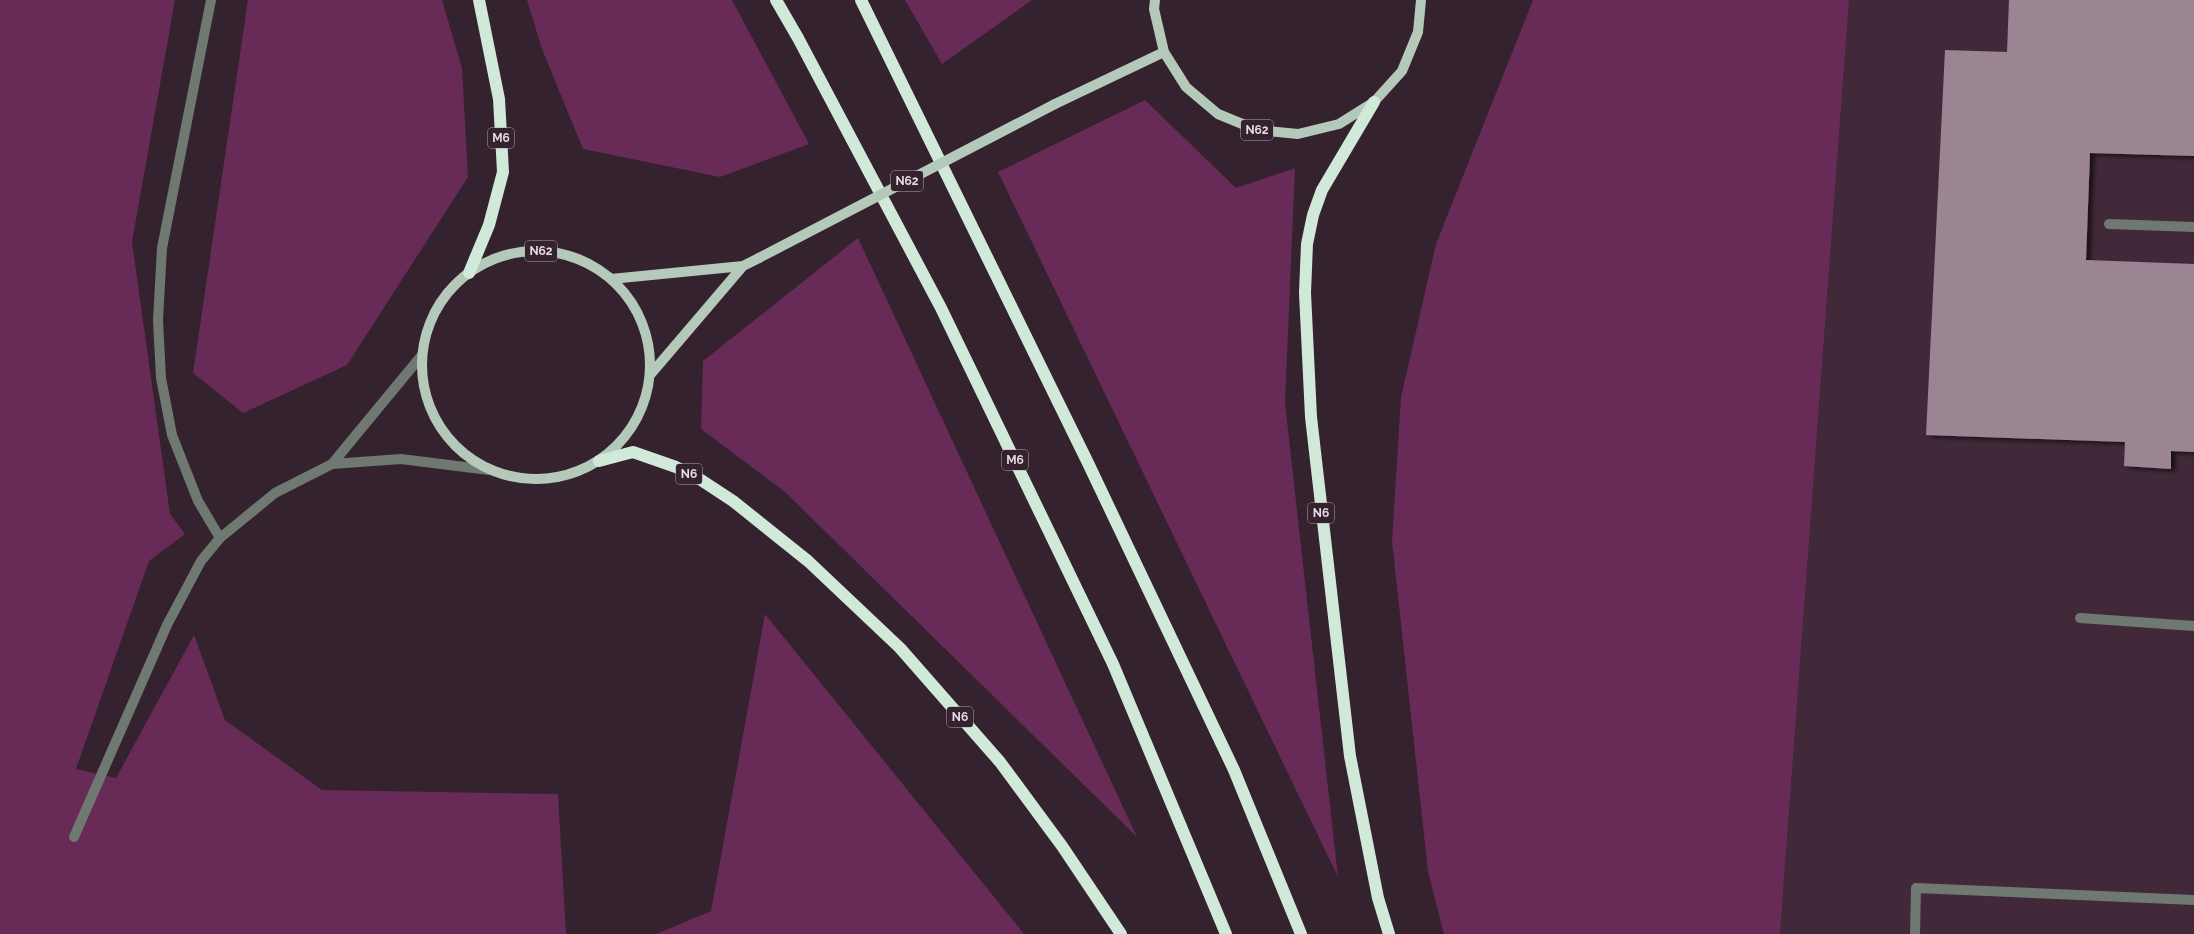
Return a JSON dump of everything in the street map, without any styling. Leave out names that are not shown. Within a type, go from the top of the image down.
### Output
[{"type":"highway","name":"M6","points":[[469,273],[489,225],[503,172],[499,99],[479,0]]},
{"type":"highway","name":"M6","points":[[776,0],[798,38],[942,308],[1113,664],[1226,934]]},
{"type":"highway","points":[[861,0],[1088,464],[1234,770],[1301,934]]},
{"type":"highway","name":"N6","points":[[1374,102],[1322,190],[1313,214],[1307,244],[1305,293],[1312,416],[1327,567],[1350,756],[1378,898],[1389,934]]},
{"type":"highway","name":"N6","points":[[599,461],[634,452],[676,467],[701,480],[733,501],[808,561],[900,648],[1000,762],[1062,846],[1121,934]]},
{"type":"main road","name":"N62","points":[[1155,0],[1154,9],[1164,52],[1186,87],[1218,114],[1257,130],[1298,134],[1339,124],[1374,102],[1402,70],[1418,32],[1421,0]]},
{"type":"main road","name":"N62","points":[[611,279],[743,266],[1055,104],[1164,52]]},
{"type":"main road","name":"N62","points":[[541,251],[578,259],[611,279],[635,309],[648,340],[650,375],[642,408],[624,438],[599,461],[564,476],[526,480],[489,470],[457,449],[434,419],[423,388],[422,355],[429,324],[445,295],[469,273],[503,256],[541,251]]},
{"type":"main road","name":"N62","points":[[650,375],[743,266]]},
{"type":"street","points":[[212,0],[162,248],[158,320],[161,378],[172,435],[198,501],[220,538]]},
{"type":"street","points":[[2109,224],[2194,227]]},
{"type":"street","points":[[332,464],[422,355]]},
{"type":"street","points":[[74,837],[167,625],[201,561],[220,538],[275,493],[332,464],[401,459],[489,470]]},
{"type":"street","points":[[2080,618],[2194,626]]},
{"type":"street","points":[[1915,934],[1916,888],[2194,900]]},
{"type":"shaded area","points":[[0,0],[175,0],[132,242],[170,514],[185,534],[149,561],[76,769],[116,778],[194,635],[225,720],[322,790],[558,794],[566,934],[0,934]]},
{"type":"shaded area","points":[[248,0],[442,0],[462,68],[468,177],[347,365],[243,413],[193,373]]},
{"type":"shaded area","points":[[527,0],[732,0],[809,144],[720,177],[583,149],[542,49]]},
{"type":"shaded area","points":[[905,0],[1032,0],[942,64]]},
{"type":"shaded area","points":[[1533,0],[1849,0],[1780,934],[1444,934],[1428,872],[1392,541],[1401,397],[1436,244]]},
{"type":"shaded area","points":[[1849,0],[2194,0],[2194,934],[1780,934]]},
{"type":"shaded area","points":[[1145,100],[1236,188],[1295,168],[1285,403],[1338,877],[998,172]]},
{"type":"shaded area","points":[[858,238],[1137,837],[785,492],[701,429],[703,361]]},
{"type":"shaded area","points":[[765,614],[1024,934],[656,934],[711,911]]},
{"type":"building","points":[[2009,0],[2194,0],[2194,156],[2090,153],[2086,260],[2194,264],[2194,452],[2171,451],[2171,469],[2124,466],[2125,442],[1926,435],[1945,50],[2007,52]]}]
